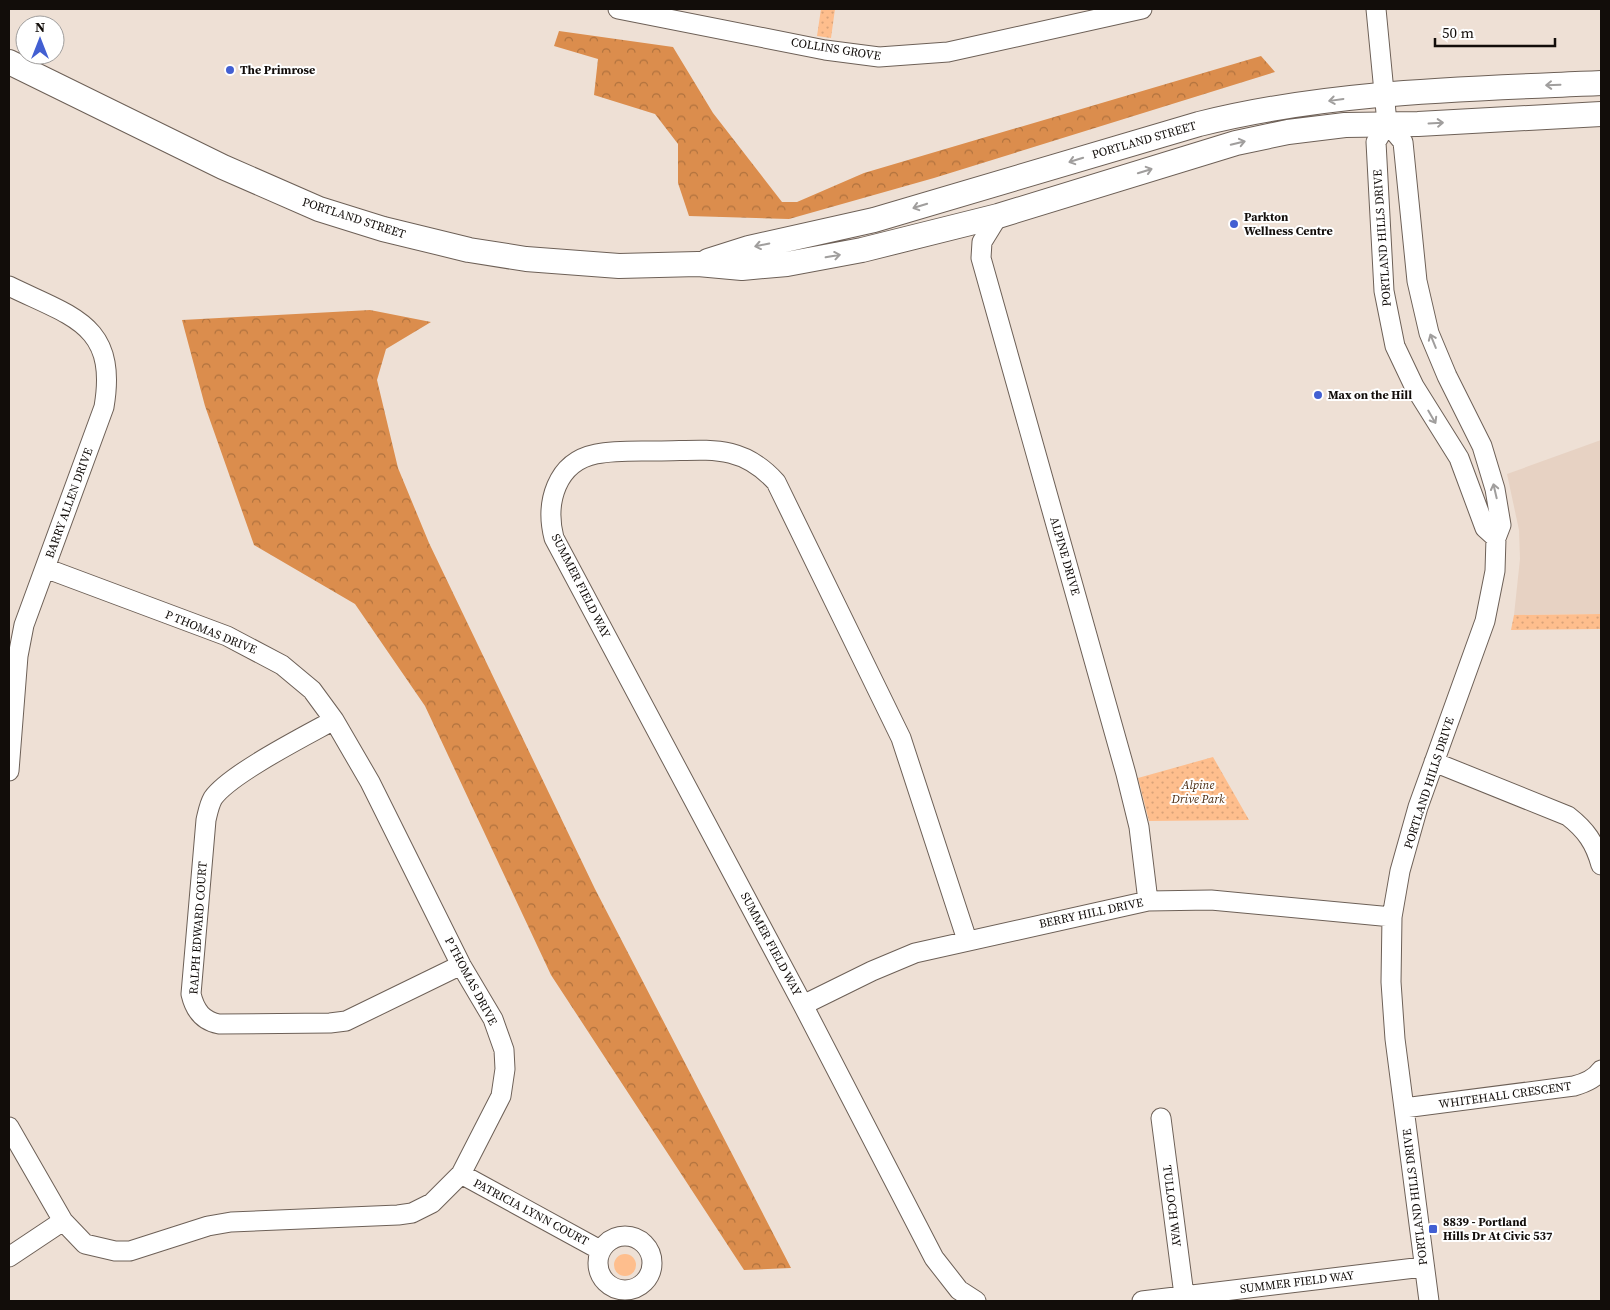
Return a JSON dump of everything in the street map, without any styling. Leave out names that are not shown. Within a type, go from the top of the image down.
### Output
[{"type":"main road","name":"PORTLAND STREET","points":[[9,62],[232,170],[319,209],[383,229],[469,250],[526,259],[619,266],[698,264],[742,268],[787,264],[862,250],[998,216],[1236,143],[1298,131],[1345,125],[1418,124],[1601,114]]},
{"type":"main road","name":"PORTLAND STREET","points":[[698,264],[749,248],[874,220],[1247,112],[1384,94],[1601,83]]},
{"type":"street","name":"COLLINS GROVE","points":[[618,9],[825,50],[879,57],[948,52],[1142,9]]},
{"type":"street","points":[[1376,9],[1387,123]]},
{"type":"street","name":"PORTLAND HILLS DRIVE","points":[[1428,1301],[1404,1108],[1391,982],[1392,917],[1400,871],[1418,807],[1485,621],[1495,571],[1496,538],[1501,525],[1482,446],[1447,376],[1429,333],[1416,281],[1403,142],[1387,123],[1376,142],[1384,291],[1393,338],[1414,386],[1459,458],[1485,528],[1496,538]]},
{"type":"street","name":"ALPINE DRIVE","points":[[998,216],[982,242],[981,258],[1128,783],[1139,828],[1148,901]]},
{"type":"street","name":"BARRY ALLEN DRIVE","points":[[9,286],[79,320],[103,350],[108,374],[104,407],[24,624],[18,656],[9,771]]},
{"type":"street","name":"SUMMER FIELD WAY","points":[[967,940],[901,738],[776,482],[762,466],[749,458],[719,450],[597,454],[584,458],[564,474],[552,496],[550,522],[554,538],[803,1005],[934,1258],[959,1290],[976,1301]]},
{"type":"street","name":"P THOMAS DRIVE","points":[[9,1127],[63,1221],[85,1244],[106,1250],[130,1250],[208,1226],[231,1222],[412,1213],[432,1203],[461,1174],[501,1096],[505,1069],[504,1050],[493,1019],[461,965],[370,782],[334,720],[312,690],[298,676],[261,652],[227,636],[45,568]]},
{"type":"street","name":"RALPH EDWARD COURT","points":[[334,720],[230,782],[214,796],[210,804],[204,839],[191,994],[197,1011],[209,1022],[219,1024],[330,1024],[346,1021],[461,965]]},
{"type":"street","points":[[1434,762],[1568,816],[1586,830],[1596,847],[1601,865]]},
{"type":"street","name":"BERRY HILL DRIVE","points":[[803,1005],[915,953],[1148,901],[1211,900],[1392,917]]},
{"type":"street","name":"WHITEHALL CRESCENT","points":[[1404,1108],[1574,1086],[1585,1083],[1601,1070]]},
{"type":"street","name":"TULLOCH WAY","points":[[1161,1118],[1184,1295]]},
{"type":"street","name":"PATRICIA LYNN COURT","points":[[461,1174],[600,1250]]},
{"type":"street","points":[[9,1257],[63,1221]]},
{"type":"street","name":"SUMMER FIELD WAY","points":[[1142,1301],[1423,1267]]},
{"type":"shaded area","points":[[1601,440],[1601,614],[1514,615],[1520,559],[1519,530],[1507,474]]},
{"type":"green space","points":[[821,9],[835,9],[831,38],[817,36]]},
{"type":"green space","points":[[559,31],[673,47],[713,113],[782,202],[797,202],[864,173],[1261,56],[1275,72],[934,178],[789,219],[689,216],[678,183],[678,144],[655,114],[594,95],[598,59],[554,46]]},
{"type":"green space","points":[[370,310],[431,322],[386,349],[377,380],[398,468],[429,543],[595,889],[791,1268],[744,1270],[551,975],[425,706],[355,604],[254,545],[205,406],[182,320]]},
{"type":"green space","points":[[1601,614],[1601,629],[1511,630],[1514,615]]},
{"type":"green space","name":"Alpine Drive Park","points":[[1213,757],[1249,820],[1149,821],[1138,778]]},
{"type":"green space","points":[[625,1254],[633,1257],[636,1265],[633,1273],[625,1276],[617,1273],[614,1265],[617,1257]]},
{"type":"place","name":"The Primrose","points":[[230,70]]},
{"type":"place","name":"Parkton Wellness Centre","points":[[1234,224]]},
{"type":"place","name":"Max on the Hill","points":[[1318,395]]},
{"type":"place","name":"8839 - Portland Hills Dr At Civic 537","points":[[1433,1229]]}]
